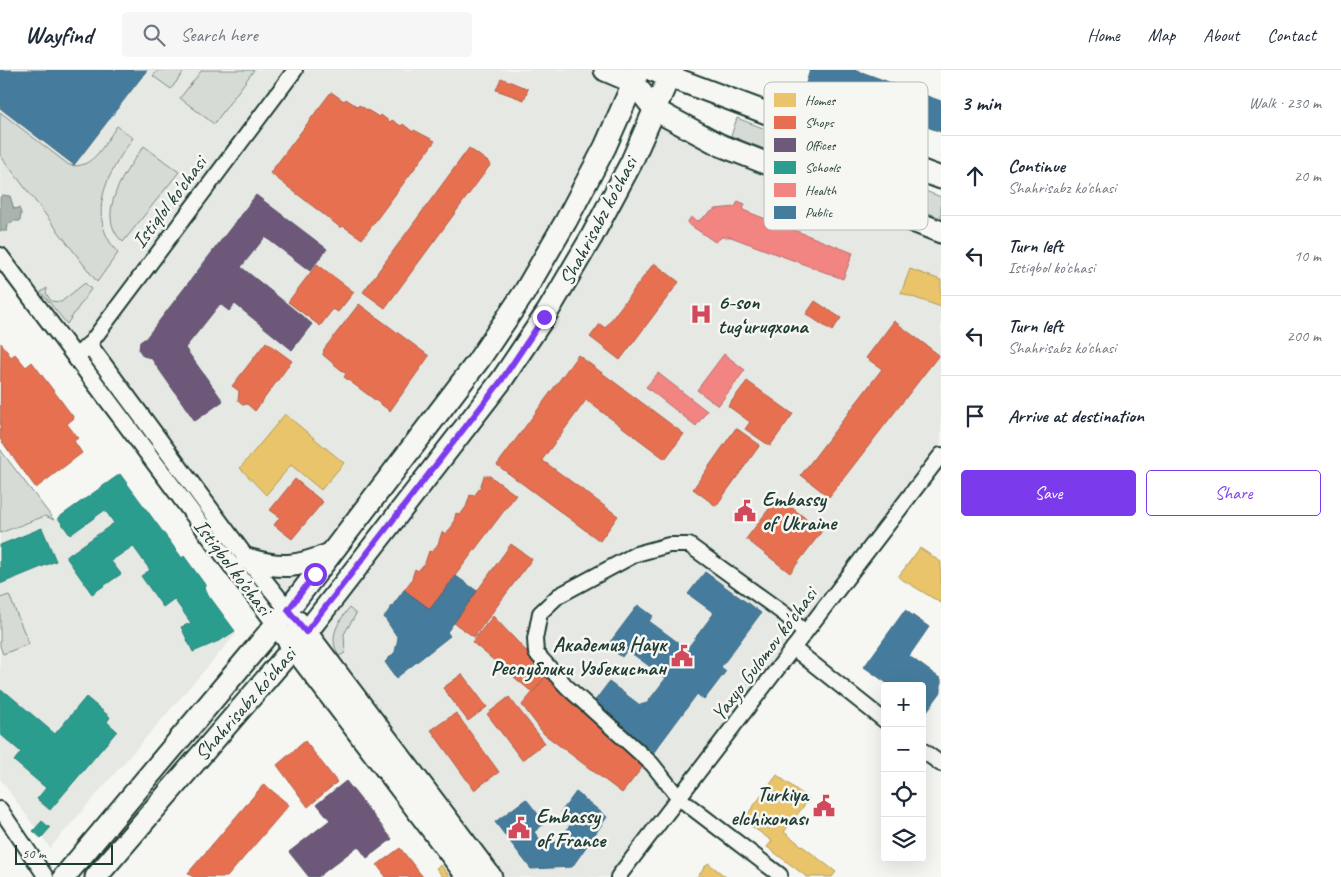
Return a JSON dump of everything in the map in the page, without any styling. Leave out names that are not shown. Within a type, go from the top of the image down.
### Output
[{"type":"main road","points":[[605,70],[636,76],[664,72],[764,110]]},
{"type":"main road","name":"Shahrisabz ko'chasi","points":[[96,877],[300,640],[501,381],[591,238],[655,110],[664,72]]},
{"type":"main road","points":[[636,76],[655,110],[720,145],[764,162]]},
{"type":"main road","name":"Shahrisabz ko'chasi","points":[[64,877],[282,618],[478,361],[524,293],[586,184],[636,76]]},
{"type":"main road","points":[[928,173],[941,178]]},
{"type":"main road","points":[[928,227],[941,232]]},
{"type":"main road","points":[[247,559],[272,567],[284,567],[304,565],[330,554]]},
{"type":"main road","name":"Istiqbol ko'chasi","points":[[282,618],[491,877]]},
{"type":"main road","name":"Istiqbol ko'chasi","points":[[300,640],[468,877]]},
{"type":"street","name":"Istiqlol ko'chasi","points":[[76,358],[89,345],[295,70]]},
{"type":"street","name":"Istiqbol ko'chasi","points":[[0,256],[76,358],[282,618]]},
{"type":"street","name":"Istiqbol ko'chasi","points":[[89,345],[247,559],[282,618]]},
{"type":"street","name":"Yaxyo Gulomov ko'chasi","points":[[618,877],[941,455]]},
{"type":"street","points":[[779,877],[780,875],[679,798],[652,764],[567,687],[536,653],[535,639],[540,613],[558,596],[636,554],[669,545],[689,545],[806,632]]},
{"type":"street","points":[[793,648],[881,718]]},
{"type":"street","points":[[926,753],[941,764]]},
{"type":"street","points":[[0,809],[46,877]]},
{"type":"shaded area","points":[[0,70],[605,70],[633,82],[566,221],[276,625],[0,256]]},
{"type":"shaded area","points":[[158,70],[185,70],[171,89],[153,76]]},
{"type":"shaded area","points":[[202,70],[254,70],[214,124],[180,98]]},
{"type":"shaded area","points":[[655,110],[764,156],[764,230],[928,230],[928,226],[941,232],[941,455],[618,877],[491,877],[306,633],[501,381]]},
{"type":"shaded area","points":[[0,112],[69,165],[77,166],[92,160],[117,126],[133,138],[115,165],[103,194],[102,224],[108,238],[118,253],[97,282],[0,155]]},
{"type":"shaded area","points":[[737,118],[764,128],[764,149],[731,136]]},
{"type":"shaded area","points":[[144,146],[179,172],[123,242],[115,231],[111,219],[112,206],[122,180]]},
{"type":"shaded area","points":[[928,192],[941,197],[941,218],[928,213]]},
{"type":"shaded area","points":[[2,195],[10,196],[14,209],[19,208],[21,213],[20,221],[13,221],[8,225],[7,231],[0,231],[0,197]]},
{"type":"shaded area","points":[[85,283],[91,289],[67,324],[41,292],[47,288],[46,293],[51,301],[61,302]]},
{"type":"shaded area","points":[[0,449],[54,520],[45,516],[0,533]]},
{"type":"shaded area","points":[[120,474],[206,586],[204,589],[236,634],[50,848],[0,779],[0,534],[44,517],[55,520]]},
{"type":"shaded area","points":[[9,595],[29,644],[3,654],[0,646],[0,598]]},
{"type":"shaded area","points":[[349,608],[356,614],[344,634],[345,653],[339,656],[334,643],[335,631]]},
{"type":"building: Homes","points":[[910,269],[941,280],[941,307],[901,293]]},
{"type":"building: Homes","points":[[285,414],[344,463],[321,490],[291,465],[266,495],[240,468]]},
{"type":"building: Homes","points":[[920,548],[941,562],[941,603],[898,577]]},
{"type":"building: Homes","points":[[777,775],[809,799],[784,832],[836,872],[832,877],[807,877],[767,847],[772,841],[743,820]]},
{"type":"building: Homes","points":[[708,863],[726,877],[697,877]]},
{"type":"building: Homes","points":[[441,865],[450,877],[443,877],[436,868]]},
{"type":"building: Shops","points":[[501,78],[528,89],[524,100],[496,90]]},
{"type":"building: Shops","points":[[331,92],[344,101],[346,99],[379,117],[381,115],[390,122],[392,120],[401,126],[403,124],[413,132],[414,130],[435,141],[362,239],[343,226],[341,228],[270,173]]},
{"type":"building: Shops","points":[[469,148],[491,164],[385,308],[363,292]]},
{"type":"building: Shops","points":[[654,263],[679,282],[620,360],[590,337],[600,324],[605,328]]},
{"type":"building: Shops","points":[[317,264],[354,292],[338,312],[333,309],[320,326],[288,302]]},
{"type":"building: Shops","points":[[815,301],[841,318],[832,331],[806,314]]},
{"type":"building: Shops","points":[[359,304],[429,356],[390,411],[344,377],[346,374],[323,355],[324,349]]},
{"type":"building: Shops","points":[[894,321],[939,355],[829,497],[801,475],[882,369],[866,358]]},
{"type":"building: Shops","points":[[266,342],[292,361],[255,411],[247,404],[243,405],[238,401],[239,391],[232,386]]},
{"type":"building: Shops","points":[[1,343],[11,357],[15,354],[26,367],[32,362],[74,418],[67,424],[78,438],[74,441],[82,453],[36,488],[0,439]]},
{"type":"building: Shops","points":[[578,355],[684,434],[665,459],[586,400],[542,460],[618,516],[600,541],[497,465]]},
{"type":"building: Shops","points":[[747,381],[793,414],[770,446],[745,429],[750,422],[728,406]]},
{"type":"building: Shops","points":[[736,428],[760,445],[716,506],[693,489]]},
{"type":"building: Shops","points":[[484,476],[490,476],[516,495],[430,609],[404,590],[411,581],[415,569],[418,571],[425,563],[429,551],[432,552],[438,544],[442,532],[446,534],[453,525],[456,513],[460,515],[466,507],[470,495],[474,496],[480,488]]},
{"type":"building: Shops","points":[[295,479],[323,502],[292,539],[274,525],[280,517],[270,510]]},
{"type":"building: Shops","points":[[778,497],[822,531],[790,573],[746,539]]},
{"type":"building: Shops","points":[[511,544],[532,559],[474,637],[454,623]]},
{"type":"building: Shops","points":[[493,616],[548,674],[533,693],[472,642]]},
{"type":"building: Shops","points":[[462,674],[487,707],[468,721],[443,688]]},
{"type":"building: Shops","points":[[548,674],[646,763],[622,793],[544,734],[522,705]]},
{"type":"building: Shops","points":[[509,697],[545,743],[522,760],[487,714]]},
{"type":"building: Shops","points":[[456,713],[499,772],[474,790],[431,730]]},
{"type":"building: Shops","points":[[305,741],[337,782],[308,807],[277,765]]},
{"type":"building: Shops","points":[[264,784],[289,805],[227,877],[193,877],[188,873]]},
{"type":"building: Shops","points":[[400,848],[423,877],[386,877],[377,865]]},
{"type":"building: Offices","points":[[256,195],[327,249],[310,271],[265,237],[241,267],[312,324],[292,350],[235,304],[229,311],[220,304],[185,348],[223,401],[195,421],[151,358],[143,356],[139,350],[140,342],[146,338]]},
{"type":"building: Offices","points":[[346,781],[392,839],[367,858],[358,846],[318,877],[309,877],[289,852],[330,820],[317,804]]},
{"type":"building: Schools","points":[[120,474],[182,558],[184,556],[206,586],[204,589],[235,631],[221,640],[193,652],[181,627],[191,623],[174,599],[163,607],[141,576],[150,570],[133,546],[111,561],[121,574],[92,594],[66,557],[114,523],[105,510],[70,535],[58,518]]},
{"type":"building: Schools","points":[[42,528],[56,561],[0,584],[0,545]]},
{"type":"building: Schools","points":[[0,690],[8,694],[55,734],[86,697],[110,717],[107,722],[117,731],[50,810],[37,799],[46,788],[14,761],[21,752],[0,734]]},
{"type":"building: Schools","points":[[42,821],[50,828],[41,838],[33,831]]},
{"type":"building: Health","points":[[738,201],[745,204],[743,210],[764,218],[764,230],[794,230],[853,253],[843,279],[731,237],[722,237],[715,242],[687,223],[691,217],[698,221],[715,209],[735,207]]},
{"type":"building: Health","points":[[724,354],[745,370],[718,406],[697,390]]},
{"type":"building: Health","points":[[658,373],[707,411],[696,426],[646,387]]},
{"type":"building: Public","points":[[0,70],[147,70],[74,165],[0,108]]},
{"type":"building: Public","points":[[810,70],[856,70],[889,82],[806,82]]},
{"type":"building: Public","points":[[928,96],[941,101],[941,132],[928,127]]},
{"type":"building: Public","points":[[705,572],[761,613],[721,667],[726,671],[704,700],[697,694],[654,752],[591,706],[609,682],[640,705],[647,703],[666,678],[627,650],[622,657],[607,646],[638,605],[653,616],[649,621],[687,649],[714,613],[688,594]]},
{"type":"building: Public","points":[[456,576],[477,591],[447,632],[450,636],[396,678],[385,662],[395,652],[398,638],[384,617],[404,590],[430,609]]},
{"type":"building: Public","points":[[905,610],[929,627],[909,656],[941,679],[941,692],[927,711],[926,682],[885,682],[864,667]]},
{"type":"building: Public","name":"Embassy of France","points":[[576,792],[607,817],[572,867],[531,869],[495,822],[526,799],[545,823],[534,832],[542,842],[558,842],[573,821],[561,812]]},
{"type":"place","name":"6-son tug‘uruqxona","points":[[701,314]]},
{"type":"place","name":"Embassy of Ukraine","points":[[745,511]]},
{"type":"place","name":"Академия Наук Республики Узбекистан","points":[[682,656]]},
{"type":"place","name":"Turkiya elchixonası","points":[[824,806]]},
{"type":"place","name":"Embassy of France","points":[[519,828]]},
{"type":"route","points":[[315,574],[288,610],[306,632],[501,381],[544,317]]}]
